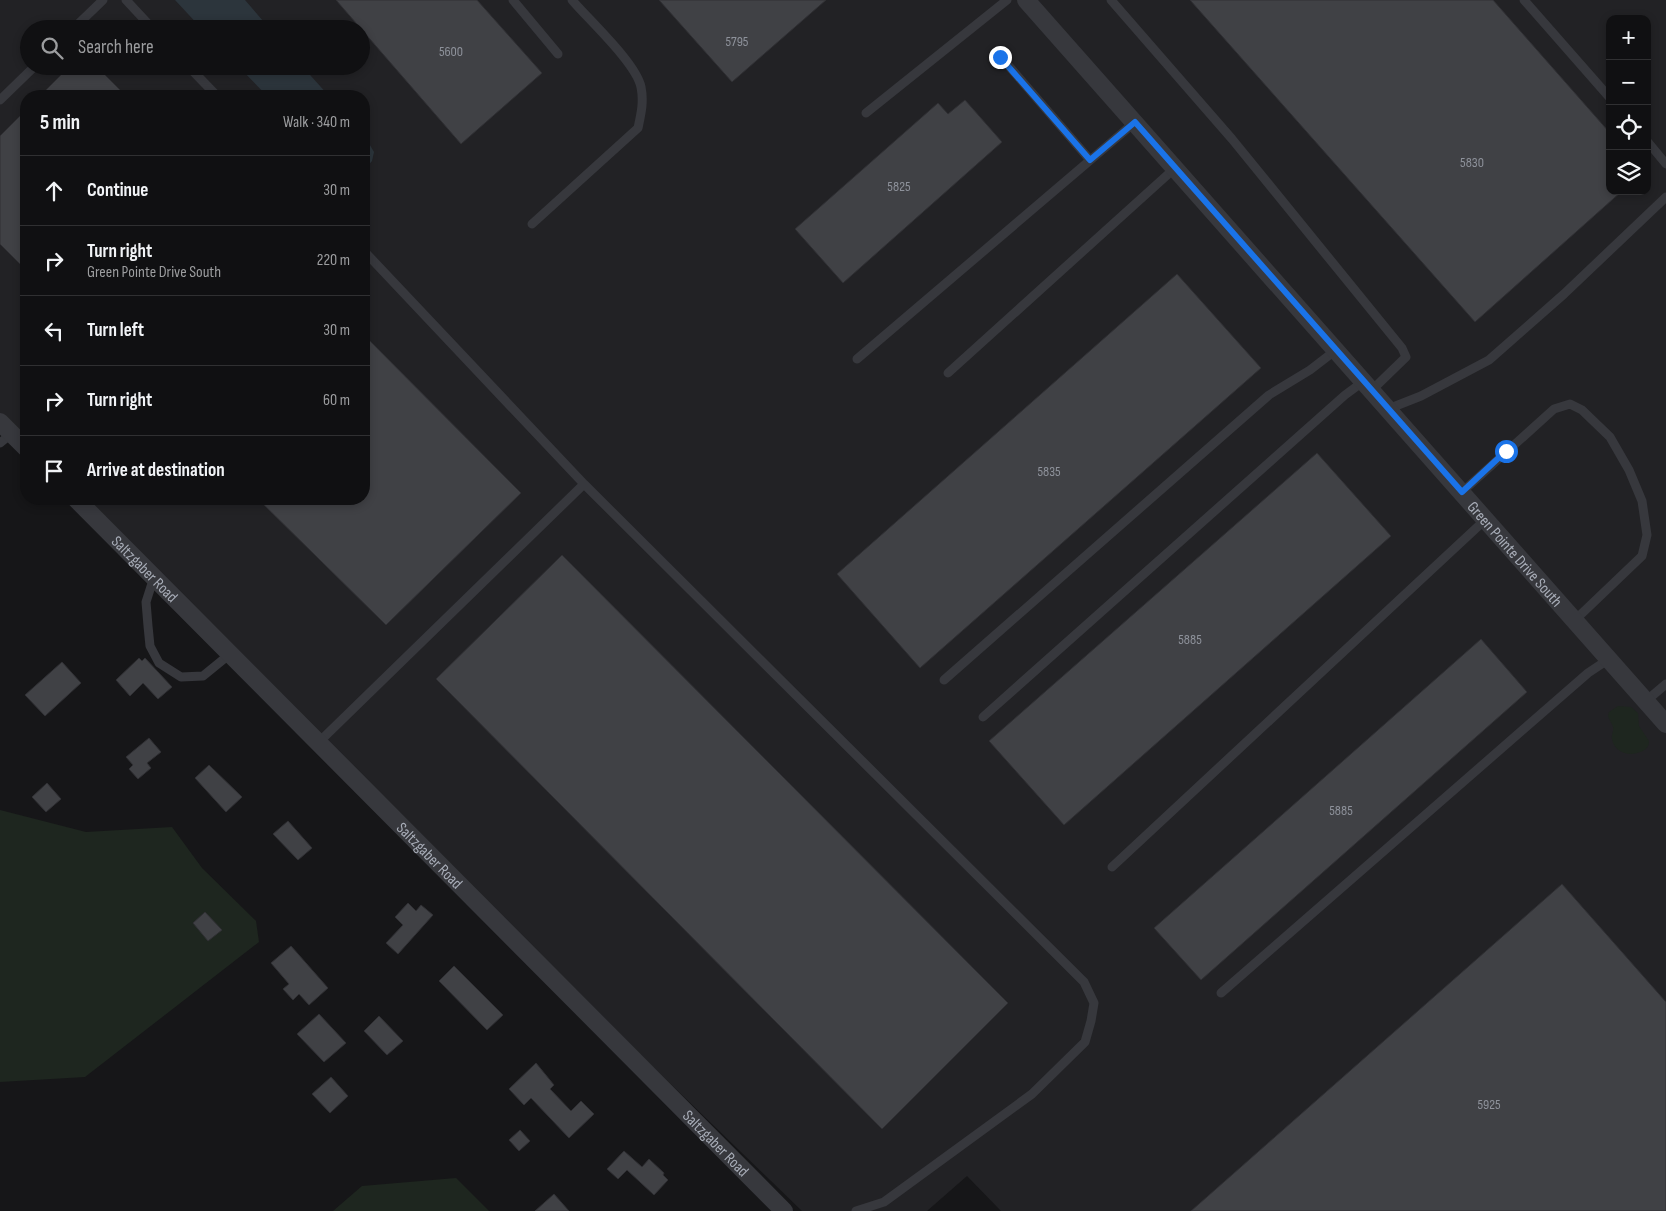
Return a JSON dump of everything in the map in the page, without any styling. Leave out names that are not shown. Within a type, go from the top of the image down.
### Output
[{"type":"street","name":"Green Pointe Drive South","points":[[1026,0],[1666,724]]},
{"type":"street","points":[[4,433],[20,444]]},
{"type":"street","name":"Saltzgaber Road","points":[[82,505],[784,1211]]},
{"type":"lane","points":[[82,20],[103,0]]},
{"type":"lane","points":[[126,0],[145,20]]},
{"type":"lane","points":[[513,0],[558,54]]},
{"type":"lane","points":[[532,224],[638,128],[643,106],[641,86],[634,71],[572,0]]},
{"type":"lane","points":[[866,113],[1007,0]]},
{"type":"lane","points":[[983,717],[1337,402],[1368,386],[1406,357],[1402,348],[1232,139],[1110,0]]},
{"type":"lane","points":[[1524,0],[1606,93]]},
{"type":"lane","points":[[1000,57],[1090,160]]},
{"type":"lane","points":[[0,100],[26,75]]},
{"type":"lane","points":[[197,75],[211,90]]},
{"type":"lane","points":[[857,359],[1135,122]]},
{"type":"lane","points":[[1651,146],[1666,164]]},
{"type":"lane","points":[[948,373],[1175,168]]},
{"type":"lane","points":[[1388,409],[1421,396],[1489,360],[1564,294],[1666,197]]},
{"type":"lane","points":[[370,257],[584,484],[1084,982],[1094,1003],[1092,1022],[1085,1042],[1032,1094],[884,1202],[856,1211]]},
{"type":"lane","points":[[944,680],[1269,395],[1310,370],[1336,350]]},
{"type":"lane","points":[[1462,492],[1554,409],[1570,404],[1582,410],[1610,438],[1629,470],[1642,501],[1647,535],[1642,556],[1575,620]]},
{"type":"lane","points":[[318,743],[584,484]]},
{"type":"lane","points":[[1112,867],[1486,519]]},
{"type":"lane","points":[[154,577],[146,602],[150,646],[159,663],[180,677],[203,676],[230,654]]},
{"type":"lane","points":[[1221,993],[1588,673],[1610,659]]},
{"type":"lane","points":[[1646,701],[1666,684]]},
{"type":"shaded area","points":[[0,0],[1666,0],[1666,1211],[1001,1211],[967,1176],[927,1211],[802,1211],[318,743],[88,505],[370,505],[370,90],[20,90],[20,436],[0,414]]},
{"type":"shaded area","points":[[175,0],[245,0],[262,20],[194,20]]},
{"type":"shaded area","points":[[247,75],[310,75],[324,90],[261,90]]},
{"type":"shaded area","points":[[370,145],[374,152],[370,163]]},
{"type":"shaded area","points":[[1618,706],[1631,707],[1638,713],[1639,726],[1649,741],[1648,747],[1644,750],[1627,754],[1619,750],[1613,743],[1613,727],[1608,716],[1609,712]]},
{"type":"shaded area","points":[[0,810],[86,832],[172,827],[202,868],[256,921],[259,942],[85,1077],[0,1082]]},
{"type":"shaded area","points":[[456,1178],[489,1211],[333,1211],[362,1186]]},
{"type":"building","points":[[336,0],[477,0],[542,73],[461,144],[370,39],[370,20],[353,20]]},
{"type":"building","points":[[659,0],[826,0],[732,82]]},
{"type":"building","points":[[1190,0],[1493,0],[1606,128],[1606,195],[1618,195],[1475,322]]},
{"type":"building","points":[[61,75],[105,75],[120,90],[46,90]]},
{"type":"building","points":[[965,100],[1002,142],[843,283],[795,229],[938,103],[948,114]]},
{"type":"building","points":[[20,116],[20,264],[0,244],[0,136]]},
{"type":"building","points":[[1177,274],[1261,368],[920,668],[837,574]]},
{"type":"building","points":[[370,341],[521,493],[386,625],[264,505],[370,505]]},
{"type":"building","points":[[1317,453],[1391,536],[1064,825],[989,741]]},
{"type":"building","points":[[562,555],[1008,1003],[882,1129],[436,679]]},
{"type":"building","points":[[1481,639],[1527,692],[1201,980],[1154,928]]},
{"type":"building","points":[[139,658],[142,661],[145,658],[172,687],[158,699],[143,683],[130,696],[116,680]]},
{"type":"building","points":[[62,662],[81,683],[45,716],[25,695]]},
{"type":"building","points":[[149,738],[161,752],[147,763],[151,768],[138,779],[129,769],[133,765],[126,757]]},
{"type":"building","points":[[209,765],[242,797],[226,812],[195,778]]},
{"type":"building","points":[[47,783],[61,799],[46,812],[32,797]]},
{"type":"building","points":[[288,821],[312,848],[298,860],[273,834]]},
{"type":"building","points":[[1562,884],[1666,1002],[1666,1211],[1191,1211]]},
{"type":"building","points":[[408,903],[416,911],[421,905],[433,915],[398,954],[386,943],[403,925],[395,917]]},
{"type":"building","points":[[205,912],[222,930],[208,941],[193,923]]},
{"type":"building","points":[[291,946],[328,988],[309,1005],[299,994],[293,1000],[283,989],[289,984],[271,963]]},
{"type":"building","points":[[454,966],[503,1015],[487,1030],[439,981]]},
{"type":"building","points":[[319,1014],[346,1043],[324,1062],[297,1034]]},
{"type":"building","points":[[379,1016],[403,1041],[387,1055],[364,1031]]},
{"type":"building","points":[[536,1063],[554,1085],[550,1089],[571,1111],[581,1101],[594,1114],[569,1138],[531,1098],[524,1105],[509,1089]]},
{"type":"building","points":[[331,1077],[348,1096],[330,1113],[312,1094]]},
{"type":"building","points":[[520,1130],[530,1141],[519,1151],[509,1140]]},
{"type":"building","points":[[624,1151],[642,1167],[649,1159],[664,1173],[663,1175],[668,1180],[654,1195],[627,1170],[618,1179],[607,1169]]},
{"type":"building","points":[[554,1194],[569,1211],[535,1211]]},
{"type":"route","points":[[1000,57],[1090,160],[1135,122],[1462,492],[1506,451]]}]
